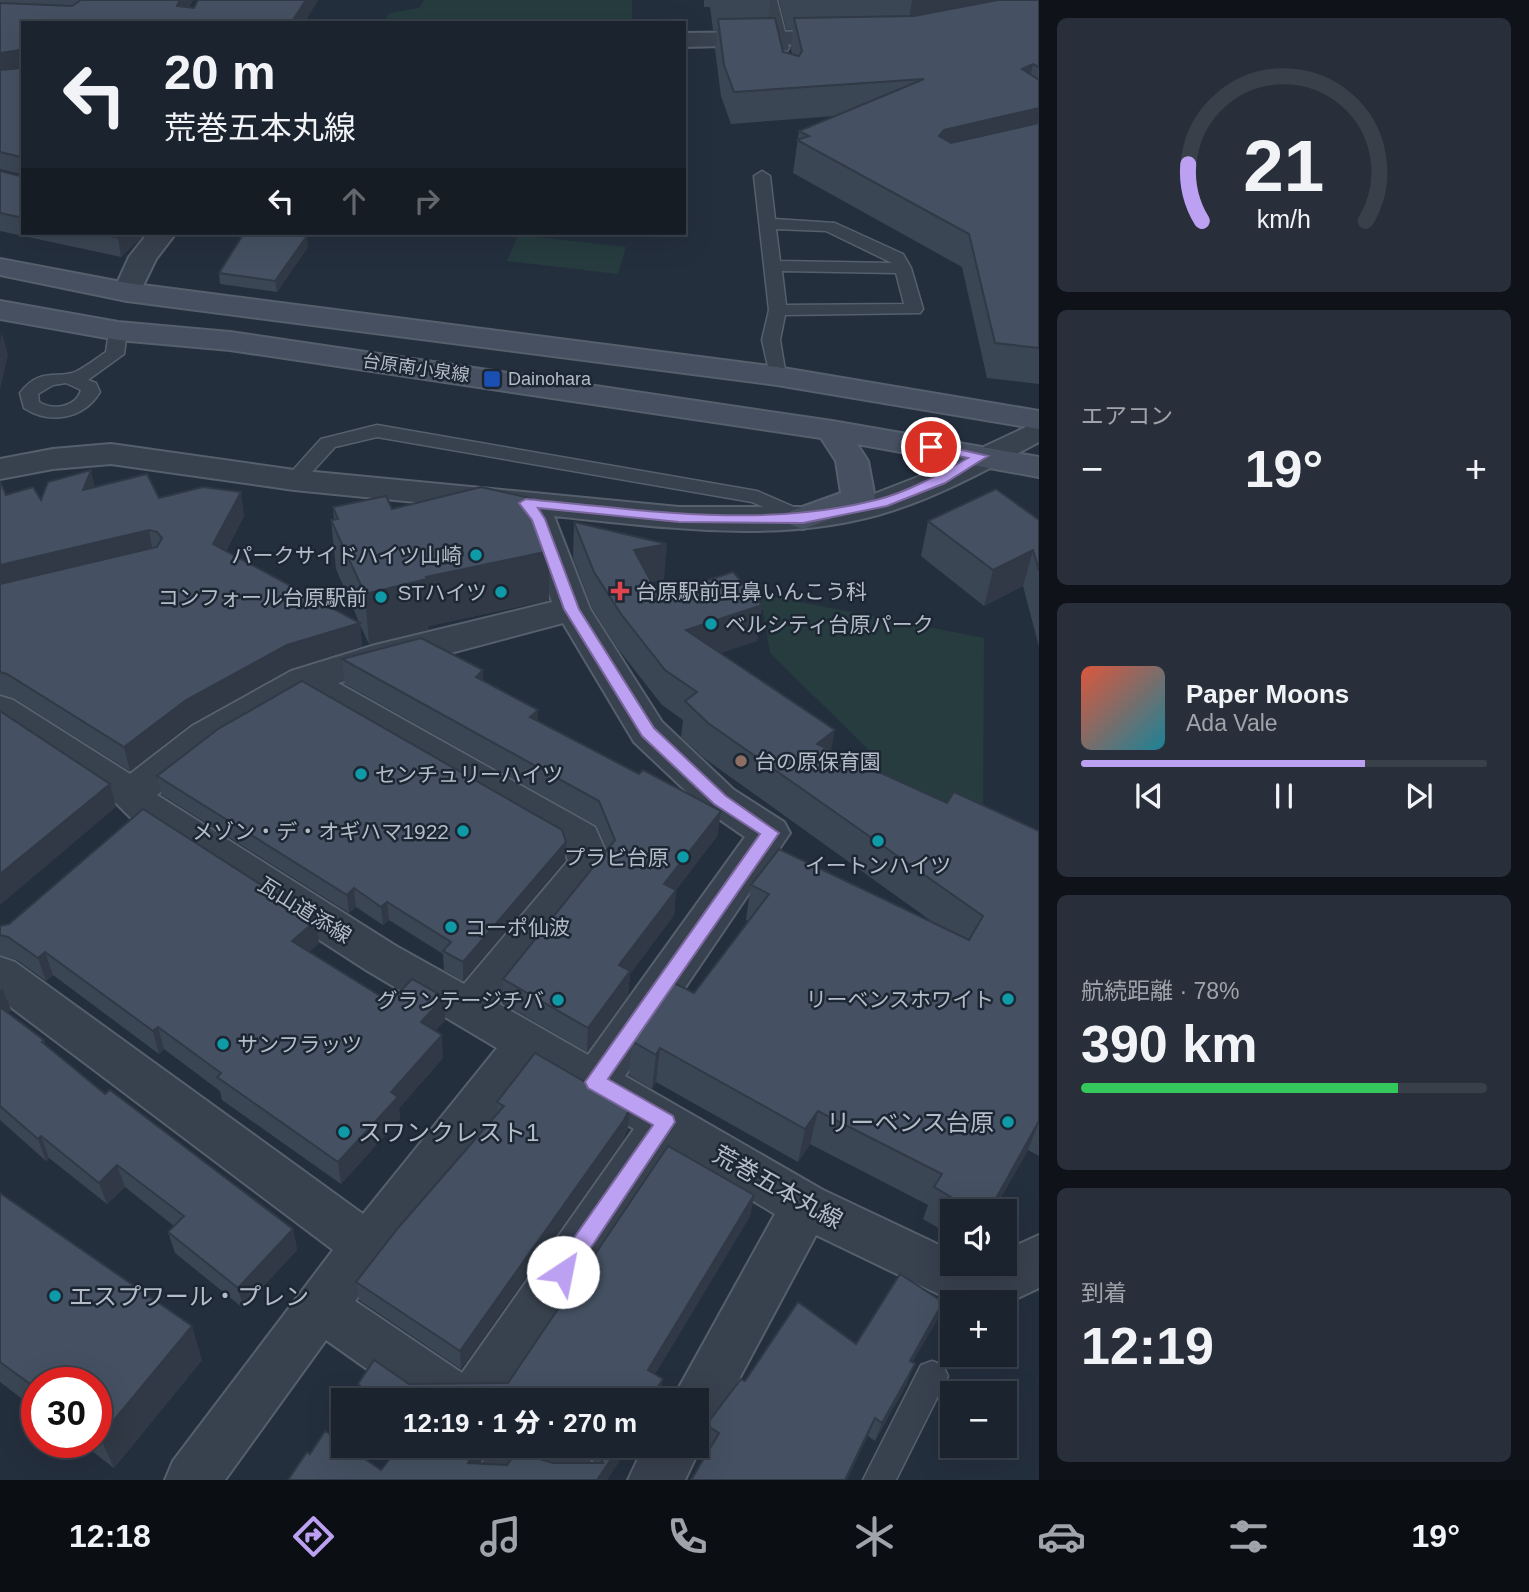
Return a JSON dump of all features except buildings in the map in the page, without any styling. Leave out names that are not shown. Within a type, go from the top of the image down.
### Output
[{"type":"street","points":[[686,40],[782,49],[870,37]]},
{"type":"street","points":[[128,292],[143,257],[160,235]]},
{"type":"street","points":[[0,267],[95,288],[777,376],[1039,421]]},
{"type":"street","points":[[0,280],[52,289],[95,288]]},
{"type":"street","points":[[0,291],[165,321],[230,341]]},
{"type":"street","name":"台原南小泉線","points":[[0,310],[118,331],[230,341],[832,430],[1039,467]]},
{"type":"street","points":[[803,519],[858,498],[852,461],[832,430]]},
{"type":"street","points":[[0,469],[53,459],[111,454],[294,480],[679,518],[803,519],[882,503],[940,480],[981,456],[1039,430]]},
{"type":"street","points":[[526,503],[538,519],[572,609],[648,732],[720,800],[770,833],[595,1082]]},
{"type":"street","points":[[130,813],[206,736],[304,680],[375,658],[572,609]]},
{"type":"street","points":[[304,680],[581,838],[590,863],[469,1009]]},
{"type":"street","name":"瓦山道添線","points":[[0,709],[130,813],[528,1042]]},
{"type":"street","points":[[0,975],[367,1246]]},
{"type":"street","points":[[192,1480],[320,1306],[528,1042]]},
{"type":"street","name":"荒巻五本丸線","points":[[528,1042],[806,1206],[955,1278],[1018,1274],[1039,1258]]},
{"type":"street","points":[[483,1388],[666,1122]]},
{"type":"street","points":[[705,1388],[806,1206]]},
{"type":"street","points":[[320,1306],[439,1388]]},
{"type":"street","points":[[540,1458],[572,1480]]},
{"type":"street","points":[[655,1480],[667,1458]]},
{"type":"lane","points":[[770,0],[782,49]]},
{"type":"lane","points":[[762,176],[778,310],[771,340],[777,376]]},
{"type":"lane","points":[[768,224],[829,226],[897,257],[914,309],[778,310]]},
{"type":"lane","points":[[773,266],[902,268]]},
{"type":"lane","points":[[77,379],[115,354],[118,331]]},
{"type":"lane","points":[[294,480],[328,443],[377,431],[757,497],[803,519]]},
{"type":"lane","points":[[879,1480],[932,1376]]},
{"type":"lane","points":[[488,1480],[503,1458]]},
{"type":"green space","points":[[424,0],[632,0],[632,21],[386,21],[389,13],[419,8]]},
{"type":"green space","points":[[518,235],[626,247],[618,274],[507,261]]},
{"type":"green space","points":[[760,594],[984,638],[983,836],[858,781],[876,757],[770,653]]},
{"type":"place","name":"Dainohara","points":[[492,379]]},
{"type":"place","name":"パークサイドハイツ山崎","points":[[476,555]]},
{"type":"place","name":"台原駅前耳鼻いんこう科","points":[[620,591]]},
{"type":"place","name":"STハイツ","points":[[501,592]]},
{"type":"place","name":"コンフォール台原駅前","points":[[381,597]]},
{"type":"place","name":"ベルシティ台原パーク","points":[[711,624]]},
{"type":"place","name":"台の原保育園","points":[[741,761]]},
{"type":"place","name":"センチュリーハイツ","points":[[361,774]]},
{"type":"place","name":"メゾン・デ・オギハマ1922","points":[[463,831]]},
{"type":"place","name":"イートンハイツ","points":[[878,841]]},
{"type":"place","name":"プラビ台原","points":[[683,857]]},
{"type":"place","name":"コーポ仙波","points":[[451,927]]},
{"type":"place","name":"リーベンスホワイト","points":[[1008,999]]},
{"type":"place","name":"グランテージチバ","points":[[558,1000]]},
{"type":"place","name":"サンフラッツ","points":[[223,1044]]},
{"type":"place","name":"リーベンス台原","points":[[1008,1122]]},
{"type":"place","name":"スワンクレスト1","points":[[344,1132]]},
{"type":"place","name":"エスプワール・プレン","points":[[55,1296]]},
{"type":"route","points":[[563,1272],[666,1122],[595,1082],[770,833],[720,800],[648,732],[572,609],[538,519],[526,503],[679,518],[803,519],[882,503],[940,480],[981,456],[931,447]]}]
